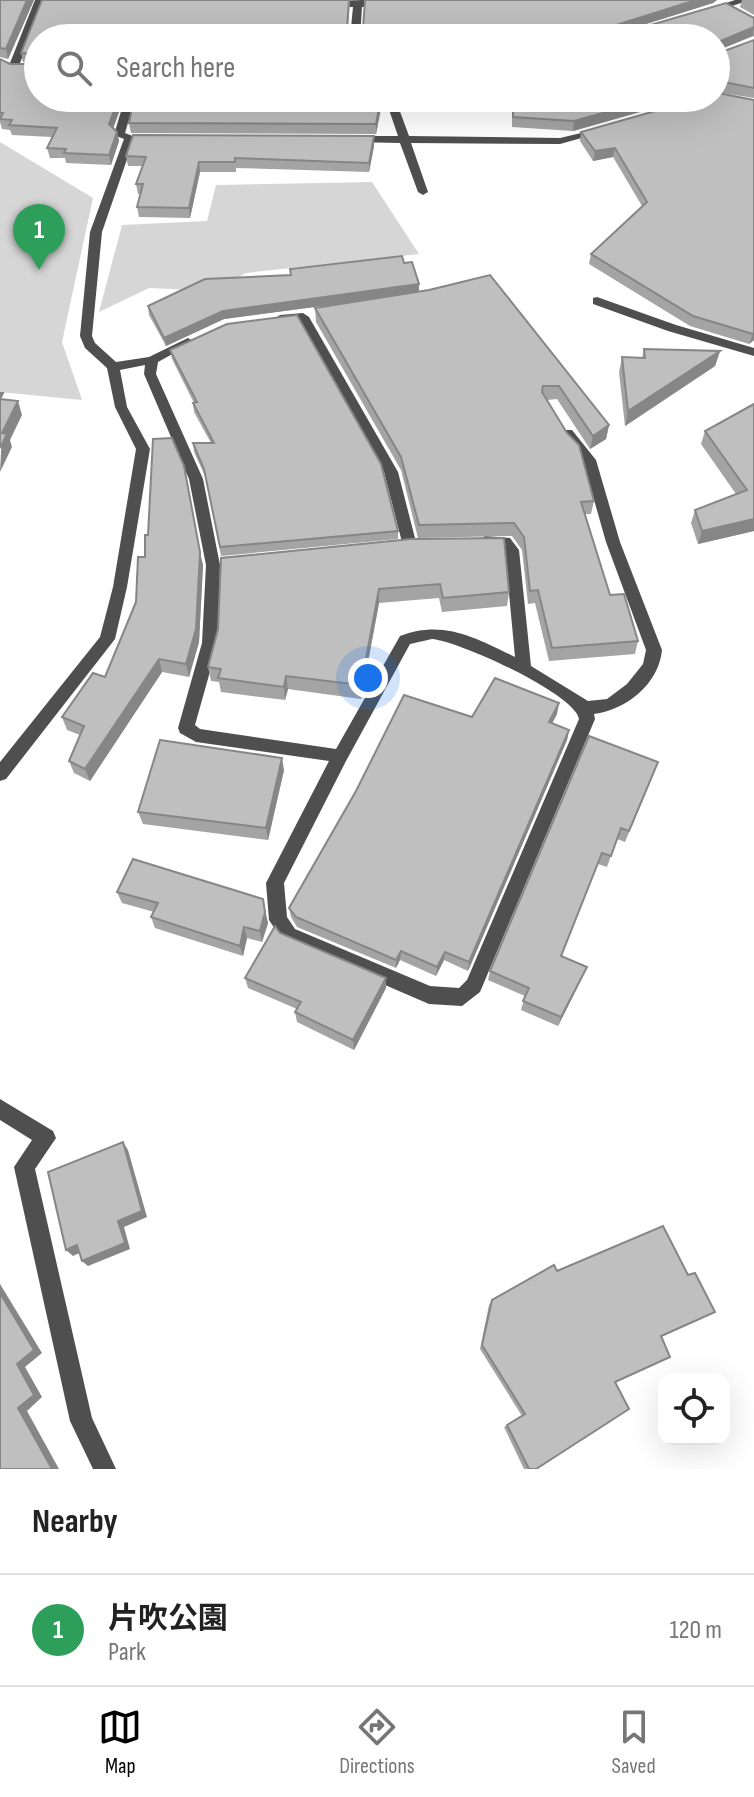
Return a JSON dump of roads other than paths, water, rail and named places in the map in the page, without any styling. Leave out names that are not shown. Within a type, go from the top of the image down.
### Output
[{"type":"street","points":[[30,24],[40,0],[56,1]]},
{"type":"street","points":[[699,14],[745,0]]},
{"type":"street","points":[[356,24],[358,2]]},
{"type":"street","points":[[326,4],[403,4]]},
{"type":"street","points":[[13,68],[24,40]]},
{"type":"street","points":[[0,62],[13,68],[24,68]]},
{"type":"street","points":[[0,774],[107,639],[120,587],[143,449],[121,407],[113,367],[89,345],[86,336],[96,232],[137,139],[119,135],[126,112]]},
{"type":"street","points":[[395,112],[423,192]]},
{"type":"street","points":[[343,139],[560,141],[615,127]]},
{"type":"street","points":[[597,301],[754,352]]},
{"type":"street","points":[[272,320],[319,314]]},
{"type":"street","points":[[303,317],[391,472],[410,546]]},
{"type":"street","points":[[113,367],[152,360],[198,338]]},
{"type":"street","points":[[152,360],[150,374],[196,479],[220,564],[210,643],[186,728],[196,735],[340,756]]},
{"type":"street","points":[[557,417],[572,442],[589,460],[613,542],[655,655],[651,666],[627,694],[609,705],[585,708]]},
{"type":"street","points":[[469,542],[498,540],[509,545],[524,669]]},
{"type":"street","points":[[443,634],[524,669],[574,696],[585,708],[587,719],[474,986],[462,997],[429,995],[289,935],[278,920],[275,883],[340,756],[405,640],[443,634]]},
{"type":"street","points":[[0,1109],[46,1138],[24,1167],[81,1421],[105,1469]]},
{"type":"place","name":"片吹公園","points":[[39,270]]}]
